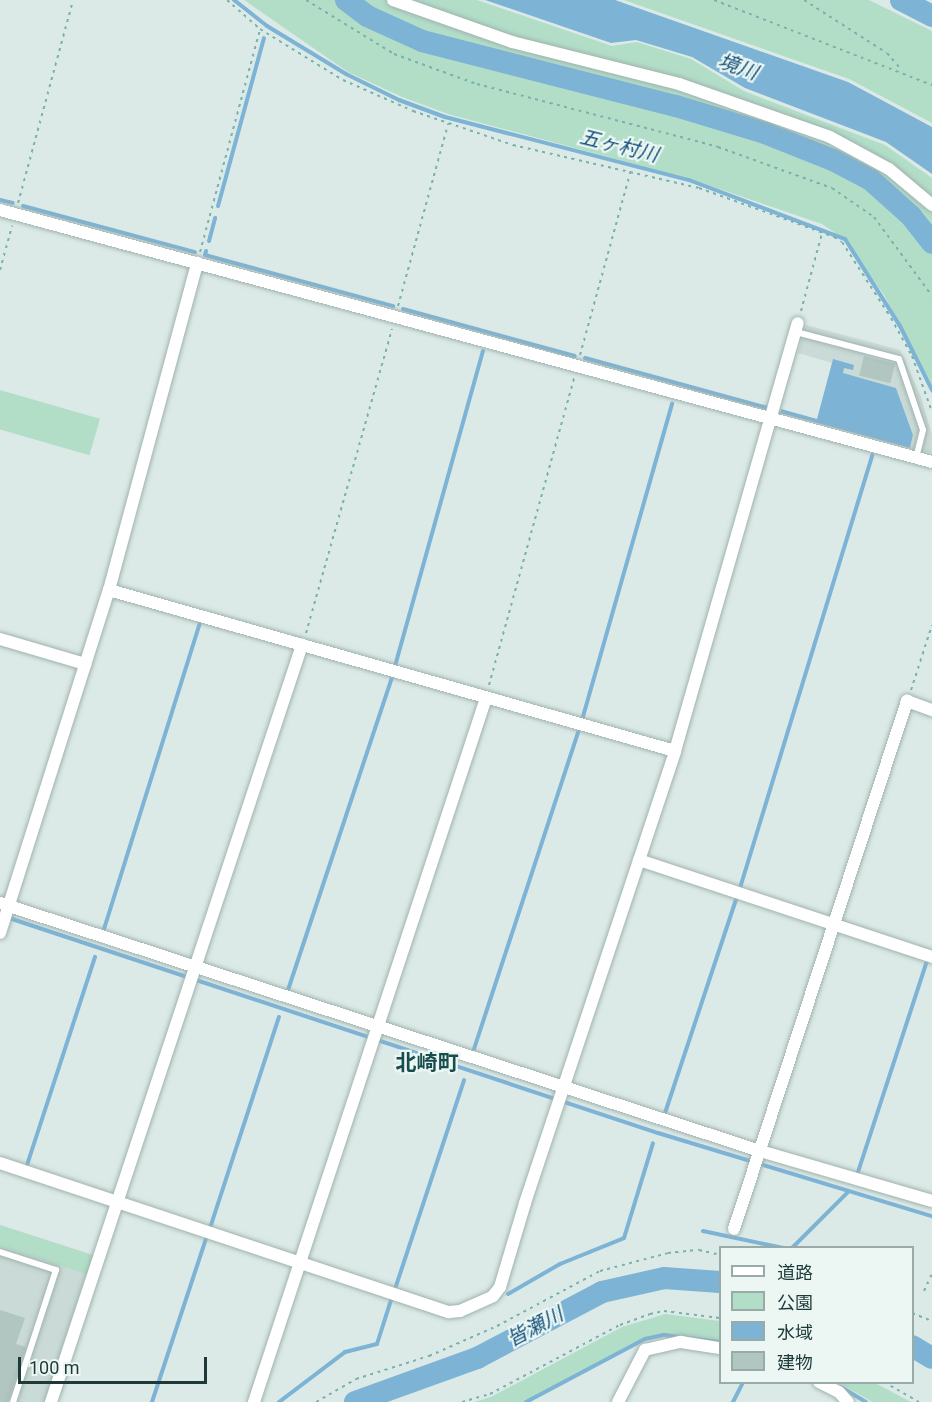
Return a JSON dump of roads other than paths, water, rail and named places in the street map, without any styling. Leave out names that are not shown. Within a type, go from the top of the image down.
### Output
[{"type":"street","points":[[393,0],[512,42],[680,84],[830,137],[889,169],[932,205]]},
{"type":"street","points":[[0,210],[932,462]]},
{"type":"street","points":[[196,263],[109,590],[4,915],[195,969],[758,1154],[932,1201]]},
{"type":"street","points":[[0,1163],[449,1311],[460,1311],[493,1296],[500,1287],[556,1107],[675,751],[797,327]]},
{"type":"street","points":[[109,590],[675,751]]},
{"type":"street","points":[[0,639],[85,664]]},
{"type":"street","points":[[51,1402],[302,645]]},
{"type":"street","points":[[254,1402],[486,698]]},
{"type":"street","points":[[734,1229],[907,702],[932,710]]},
{"type":"street","points":[[639,860],[932,957]]},
{"type":"street","points":[[618,1402],[645,1350],[681,1342],[719,1348]]},
{"type":"street","points":[[821,1384],[839,1392],[848,1402]]},
{"type":"lane","points":[[797,327],[899,359],[923,430],[916,458]]},
{"type":"lane","points":[[0,1252],[56,1270],[14,1402]]},
{"type":"water","name":"境川","points":[[485,0],[615,0],[848,82],[932,127],[932,174],[886,142],[745,88],[692,57],[636,40],[611,43]]},
{"type":"water","points":[[833,359],[854,365],[853,370],[844,368],[843,373],[896,388],[913,435],[910,448],[780,413],[781,409],[817,419]]},
{"type":"waterway","name":"五ヶ村川","points":[[234,0],[267,26],[346,74],[399,100],[445,117],[689,180],[845,239],[900,326],[932,390]]},
{"type":"waterway","points":[[346,0],[367,16],[422,41],[676,106],[765,133],[833,160],[871,180],[911,216],[932,243]]},
{"type":"waterway","points":[[901,0],[932,16]]},
{"type":"waterway","points":[[218,206],[264,38]]},
{"type":"waterway","points":[[0,200],[13,203]]},
{"type":"waterway","points":[[23,206],[195,252]]},
{"type":"waterway","points":[[209,241],[215,218]]},
{"type":"waterway","points":[[206,251],[205,255],[393,306]]},
{"type":"waterway","points":[[403,309],[575,356]]},
{"type":"waterway","points":[[395,666],[483,351]]},
{"type":"waterway","points":[[585,358],[771,409]]},
{"type":"waterway","points":[[582,720],[672,404]]},
{"type":"waterway","points":[[740,888],[872,455]]},
{"type":"waterway","points":[[104,929],[200,622]]},
{"type":"waterway","points":[[288,990],[392,677]]},
{"type":"waterway","points":[[473,1052],[578,732]]},
{"type":"waterway","points":[[665,1113],[736,899]]},
{"type":"waterway","points":[[6,917],[658,1133],[932,1216]]},
{"type":"waterway","points":[[27,1165],[95,957]]},
{"type":"waterway","points":[[858,1172],[927,961]]},
{"type":"waterway","points":[[210,1228],[279,1017]]},
{"type":"waterway","points":[[395,1289],[464,1080]]},
{"type":"waterway","points":[[508,1294],[560,1264],[624,1238],[653,1143]]},
{"type":"waterway","points":[[794,1246],[847,1193]]},
{"type":"waterway","points":[[703,1231],[774,1246]]},
{"type":"waterway","points":[[152,1402],[206,1239]]},
{"type":"waterway","name":"皆瀬川","points":[[355,1402],[477,1358],[602,1292],[664,1278],[719,1282]]},
{"type":"waterway","points":[[279,1402],[345,1352],[377,1344],[391,1300]]},
{"type":"waterway","points":[[526,1402],[645,1339],[664,1335],[719,1342]]},
{"type":"waterway","name":"皆瀬川","points":[[914,1347],[932,1358]]},
{"type":"waterway","points":[[733,1402],[742,1384]]},
{"type":"waterway","points":[[841,1387],[866,1402]]},
{"type":"district","name":"北崎町","points":[[427,1063]]}]
